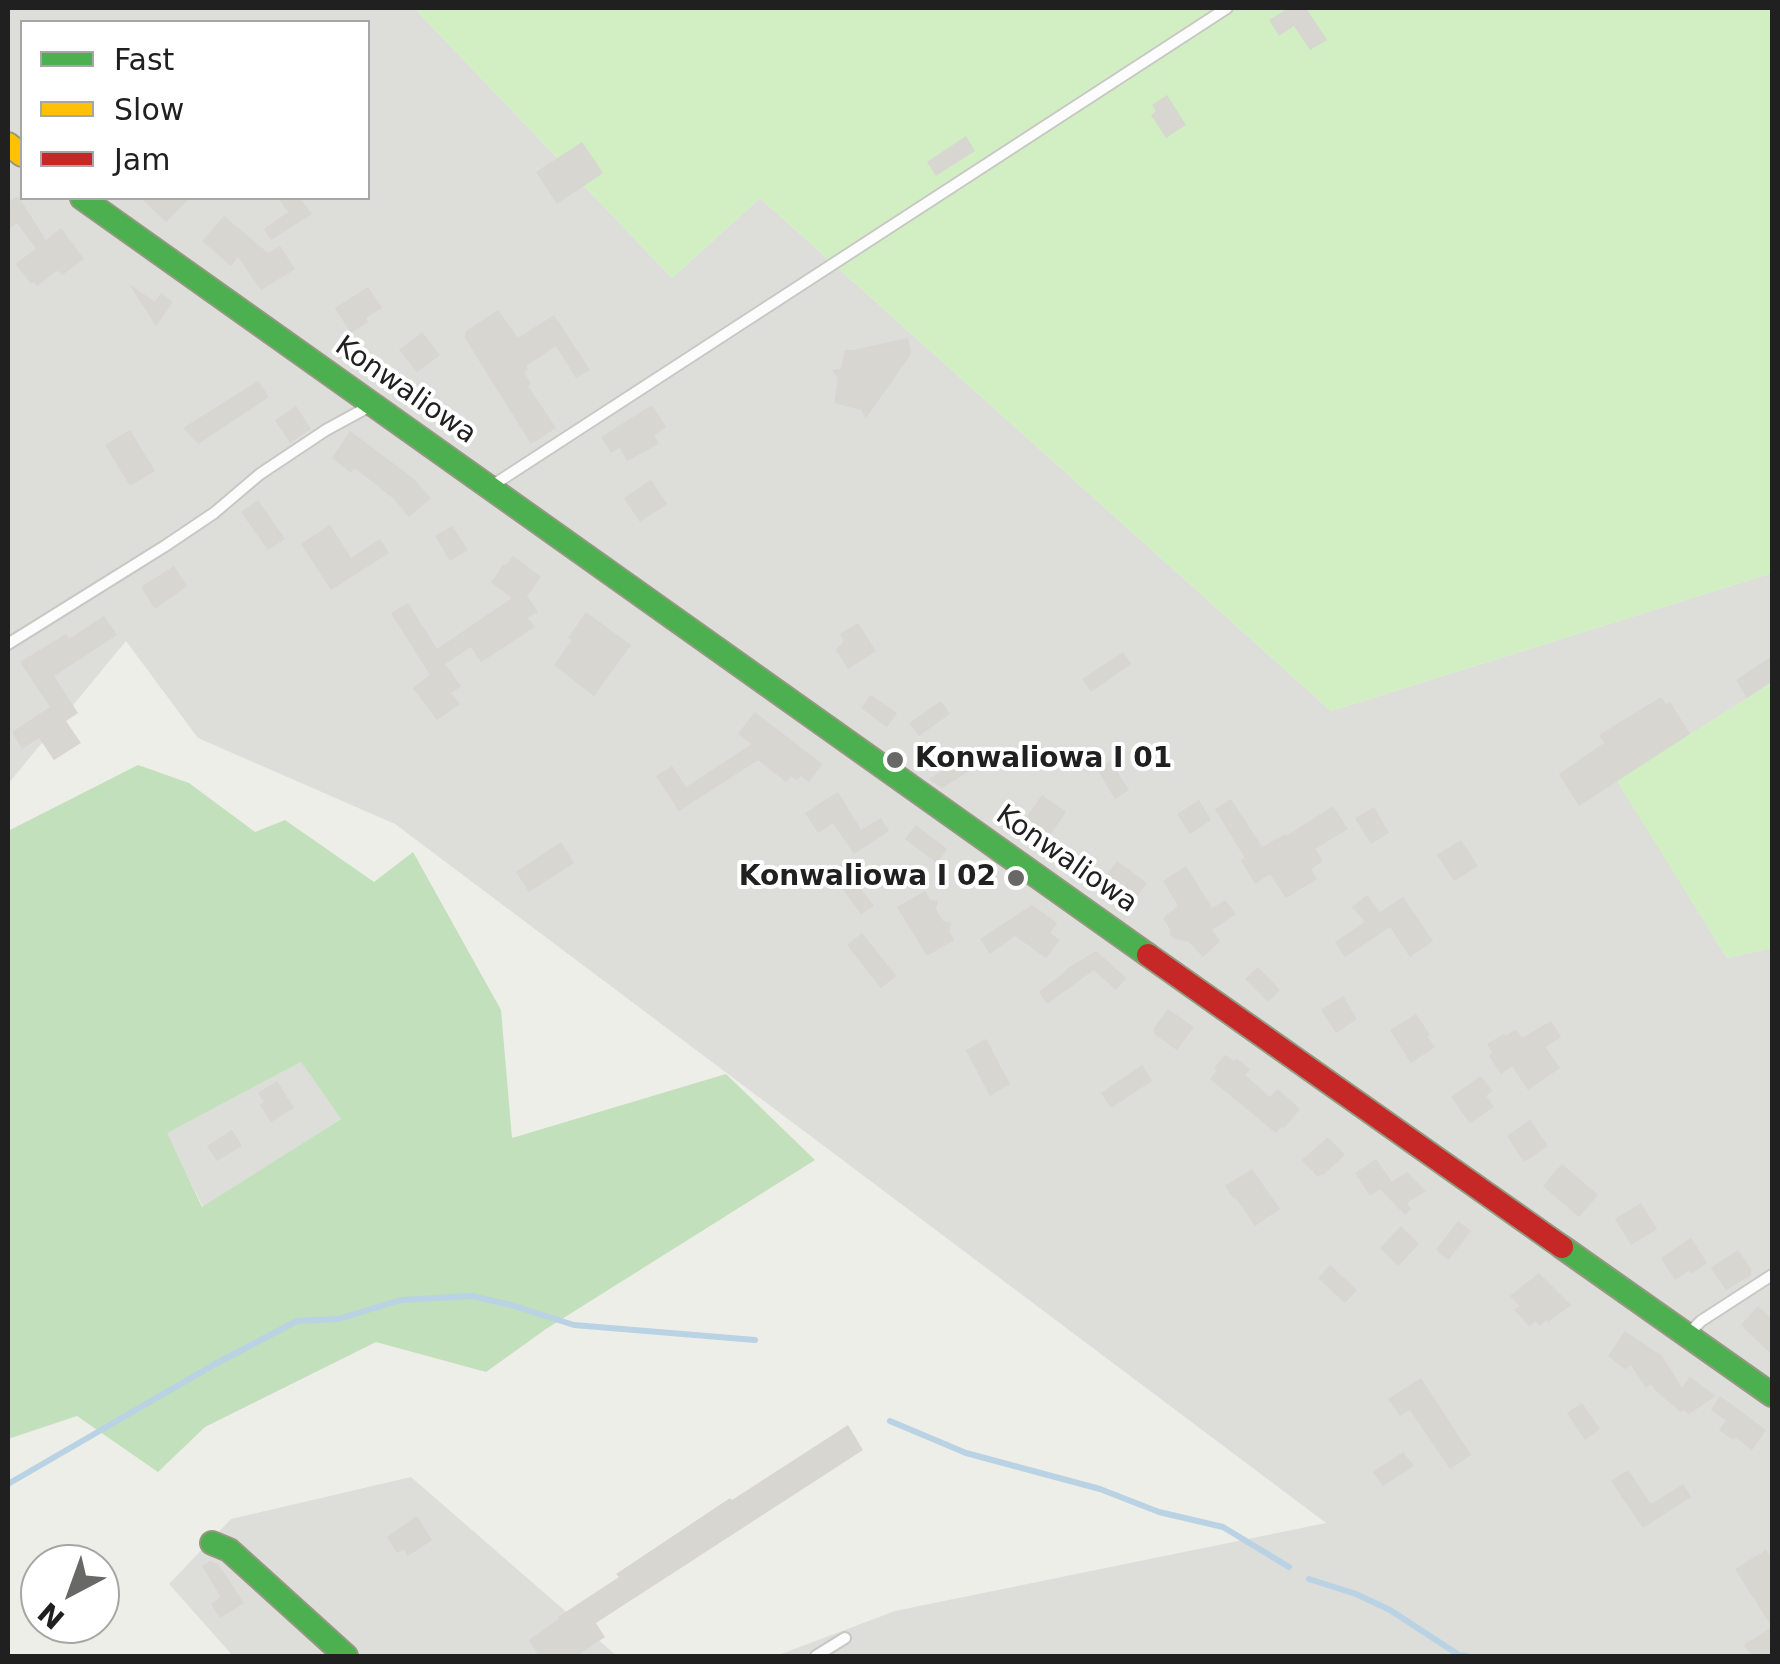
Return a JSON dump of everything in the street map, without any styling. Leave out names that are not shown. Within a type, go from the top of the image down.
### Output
[{"type":"street","name":"Konwaliowa","points":[[85,200],[1772,1395]]},
{"type":"street","points":[[212,1543],[229,1550],[346,1656]]},
{"type":"lane","points":[[489,488],[1226,8]]},
{"type":"lane","points":[[8,644],[165,546],[214,513],[260,474],[372,404]]},
{"type":"lane","points":[[1687,1335],[1701,1321],[1772,1274]]},
{"type":"lane","points":[[816,1656],[845,1638]]},
{"type":"shaded area","points":[[8,8],[414,8],[672,278],[760,198],[1331,711],[1772,573],[1772,683],[1617,780],[1727,958],[1772,948],[1772,1656],[776,1656],[895,1611],[1326,1523],[395,824],[198,738],[126,641],[8,784]]},
{"type":"shaded area","points":[[301,1062],[341,1119],[203,1207],[166,1133]]},
{"type":"shaded area","points":[[411,1477],[617,1656],[233,1656],[169,1584],[231,1519]]},
{"type":"green space","points":[[414,8],[1772,8],[1772,573],[1331,711],[760,198],[672,278]]},
{"type":"green space","points":[[1772,683],[1772,948],[1727,958],[1616,780]]},
{"type":"green space","points":[[138,765],[189,783],[255,832],[285,820],[374,882],[413,852],[501,1010],[512,1138],[726,1074],[815,1160],[546,1329],[486,1372],[376,1342],[205,1427],[158,1472],[77,1416],[8,1439],[8,831]],"holes":[[[301,1062],[341,1119],[202,1207],[167,1133]]]},
{"type":"building","points":[[1288,8],[1306,8],[1327,40],[1310,50],[1294,26],[1279,36],[1269,20]]},
{"type":"building","points":[[1167,95],[1186,125],[1166,138],[1151,115],[1156,111],[1152,105]]},
{"type":"building","points":[[966,136],[975,151],[936,176],[927,162]]},
{"type":"building","points":[[582,142],[603,173],[557,204],[536,172]]},
{"type":"building","points":[[18,196],[46,240],[61,228],[84,259],[62,275],[55,272],[37,286],[31,284],[16,264],[36,248],[17,223],[8,230],[8,203]]},
{"type":"building","points":[[143,200],[188,200],[166,222]]},
{"type":"building","points":[[279,200],[302,200],[312,214],[271,240],[264,229],[288,212]]},
{"type":"building","points":[[224,216],[268,253],[280,246],[295,269],[261,290],[238,257],[231,266],[202,241]]},
{"type":"building","points":[[129,284],[155,302],[161,293],[173,302],[156,326]]},
{"type":"building","points":[[368,287],[382,308],[351,333],[335,308]]},
{"type":"building","points":[[498,310],[518,338],[554,315],[590,370],[576,378],[556,346],[526,366],[524,372],[531,384],[528,386],[556,428],[531,444],[465,338],[465,332]]},
{"type":"building","points":[[422,332],[440,355],[417,372],[399,350]]},
{"type":"building","points":[[908,338],[911,354],[866,418],[861,410],[834,403],[838,378],[832,370],[841,369],[845,350]]},
{"type":"building","points":[[258,381],[269,397],[198,444],[183,428]]},
{"type":"building","points":[[652,405],[666,427],[654,435],[659,444],[627,461],[620,448],[611,453],[601,437]]},
{"type":"building","points":[[296,406],[311,429],[290,443],[275,420]]},
{"type":"building","points":[[130,430],[155,471],[130,486],[105,445]]},
{"type":"building","points":[[350,431],[414,479],[431,498],[409,517],[394,499],[355,468],[351,473],[332,458]]},
{"type":"building","points":[[651,480],[667,504],[640,522],[624,498]]},
{"type":"building","points":[[258,500],[285,539],[268,550],[241,512]]},
{"type":"building","points":[[330,525],[351,558],[380,539],[389,553],[331,590],[301,544]]},
{"type":"building","points":[[452,526],[468,550],[450,561],[435,536]]},
{"type":"building","points":[[513,556],[541,577],[527,596],[538,612],[528,618],[535,627],[481,662],[471,647],[445,664],[461,686],[451,693],[460,704],[437,720],[413,688],[430,675],[391,613],[408,603],[437,649],[512,598],[491,582]]},
{"type":"building","points":[[174,566],[187,586],[155,609],[141,587]]},
{"type":"building","points":[[586,612],[631,645],[594,696],[554,665]]},
{"type":"building","points":[[104,616],[117,635],[54,676],[78,713],[66,721],[81,743],[54,760],[39,738],[22,749],[12,732],[50,707],[20,662],[66,634],[69,639]]},
{"type":"building","points":[[858,623],[876,651],[848,669],[836,650],[844,641],[840,634]]},
{"type":"building","points":[[1123,652],[1131,664],[1091,692],[1082,679]]},
{"type":"building","points":[[1772,656],[1772,681],[1747,698],[1736,680]]},
{"type":"building","points":[[871,695],[897,713],[887,727],[861,708]]},
{"type":"building","points":[[1661,697],[1666,704],[1670,702],[1690,734],[1579,806],[1559,774],[1604,743],[1599,735]]},
{"type":"building","points":[[941,701],[950,714],[919,736],[909,723]]},
{"type":"building","points":[[755,712],[822,764],[809,782],[801,776],[797,780],[791,776],[786,782],[758,760],[679,811],[656,776],[672,766],[686,787],[752,744],[738,734]]},
{"type":"building","points":[[973,751],[981,764],[942,788],[929,779]]},
{"type":"building","points":[[1110,761],[1129,790],[1115,799],[1097,769]]},
{"type":"building","points":[[838,792],[861,830],[881,818],[889,831],[854,854],[833,823],[818,833],[805,813]]},
{"type":"building","points":[[1042,795],[1066,812],[1050,835],[1026,818]]},
{"type":"building","points":[[1231,799],[1262,847],[1333,806],[1348,829],[1315,849],[1323,861],[1311,869],[1317,879],[1286,898],[1270,874],[1255,884],[1241,860],[1245,858],[1215,809]]},
{"type":"building","points":[[1199,800],[1211,820],[1190,834],[1177,814]]},
{"type":"building","points":[[1374,807],[1389,833],[1371,844],[1355,818]]},
{"type":"building","points":[[916,825],[947,849],[937,863],[905,839]]},
{"type":"building","points":[[1461,840],[1478,866],[1454,881],[1437,855]]},
{"type":"building","points":[[561,842],[574,863],[529,892],[516,872]]},
{"type":"building","points":[[1117,861],[1147,883],[1122,908],[1096,889]]},
{"type":"building","points":[[842,864],[874,906],[861,914],[830,872]]},
{"type":"building","points":[[1186,866],[1212,908],[1225,900],[1236,914],[1212,930],[1220,941],[1203,957],[1189,942],[1174,939],[1163,918],[1178,906],[1163,881]]},
{"type":"building","points":[[925,891],[930,900],[938,901],[936,909],[943,921],[951,923],[949,931],[954,940],[927,956],[897,907]]},
{"type":"building","points":[[1367,895],[1380,912],[1403,897],[1433,941],[1410,957],[1390,927],[1345,957],[1335,942],[1365,922],[1352,907]]},
{"type":"building","points":[[1032,905],[1057,923],[1050,933],[1060,940],[1046,958],[1015,936],[990,954],[980,939]]},
{"type":"building","points":[[862,933],[896,976],[881,988],[847,945]]},
{"type":"building","points":[[1096,951],[1126,978],[1116,990],[1094,970],[1047,1004],[1039,992]]},
{"type":"building","points":[[1258,967],[1280,990],[1268,1002],[1245,979]]},
{"type":"building","points":[[1343,996],[1357,1019],[1336,1033],[1321,1010]]},
{"type":"building","points":[[1168,1009],[1194,1027],[1177,1050],[1154,1034]]},
{"type":"building","points":[[1416,1014],[1435,1047],[1411,1063],[1390,1030]]},
{"type":"building","points":[[1551,1021],[1561,1037],[1545,1047],[1560,1068],[1528,1090],[1512,1066],[1501,1074],[1489,1056],[1493,1053],[1487,1044],[1516,1029],[1522,1038]]},
{"type":"building","points":[[986,1039],[1010,1084],[990,1096],[966,1050]]},
{"type":"building","points":[[1225,1055],[1250,1069],[1245,1075],[1270,1097],[1278,1089],[1300,1109],[1284,1128],[1276,1133],[1210,1079]]},
{"type":"building","points":[[1142,1065],[1152,1081],[1111,1108],[1101,1093]]},
{"type":"building","points":[[1481,1076],[1492,1091],[1486,1096],[1494,1107],[1470,1123],[1451,1097]]},
{"type":"building","points":[[277,1081],[294,1108],[271,1122],[260,1105],[264,1102],[258,1093]]},
{"type":"building","points":[[1530,1120],[1548,1146],[1524,1162],[1507,1136]]},
{"type":"building","points":[[232,1130],[242,1146],[217,1161],[207,1146]]},
{"type":"building","points":[[1328,1137],[1345,1155],[1317,1176],[1302,1160]]},
{"type":"building","points":[[1376,1159],[1392,1182],[1407,1172],[1426,1191],[1407,1203],[1411,1209],[1405,1215],[1380,1189],[1370,1196],[1355,1173]]},
{"type":"building","points":[[1562,1164],[1598,1195],[1579,1217],[1543,1186]]},
{"type":"building","points":[[1252,1169],[1280,1209],[1255,1226],[1225,1186]]},
{"type":"building","points":[[1641,1203],[1657,1229],[1631,1245],[1615,1219]]},
{"type":"building","points":[[1458,1221],[1471,1231],[1448,1260],[1436,1250]]},
{"type":"building","points":[[1401,1226],[1419,1244],[1398,1266],[1380,1248]]},
{"type":"building","points":[[1691,1238],[1707,1263],[1675,1280],[1661,1258]]},
{"type":"building","points":[[1738,1250],[1751,1275],[1726,1290],[1711,1268]]},
{"type":"building","points":[[1330,1265],[1357,1290],[1345,1303],[1318,1278]]},
{"type":"building","points":[[1539,1273],[1571,1305],[1548,1322],[1540,1326],[1535,1321],[1530,1327],[1514,1310],[1520,1306],[1510,1296]]},
{"type":"building","points":[[1758,1306],[1772,1319],[1772,1355],[1741,1325]]},
{"type":"building","points":[[1625,1331],[1662,1356],[1682,1388],[1690,1377],[1716,1396],[1689,1414],[1681,1412],[1651,1384],[1646,1388],[1631,1365],[1625,1369],[1608,1356]]},
{"type":"building","points":[[1421,1378],[1471,1455],[1450,1469],[1410,1410],[1400,1416],[1388,1399]]},
{"type":"building","points":[[1720,1396],[1766,1430],[1752,1450],[1719,1430],[1726,1420],[1711,1410]]},
{"type":"building","points":[[1582,1403],[1600,1429],[1585,1440],[1567,1413]]},
{"type":"building","points":[[848,1425],[863,1450],[596,1623],[605,1637],[576,1656],[539,1656],[529,1640],[558,1617],[730,1498]]},
{"type":"building","points":[[1403,1452],[1414,1466],[1383,1486],[1373,1472]]},
{"type":"building","points":[[1628,1470],[1651,1504],[1683,1484],[1691,1497],[1643,1528],[1611,1481]]},
{"type":"building","points":[[417,1516],[432,1540],[408,1556],[404,1549],[397,1553],[387,1537]]},
{"type":"building","points":[[1766,1550],[1772,1559],[1772,1627],[1735,1569]]},
{"type":"building","points":[[210,1561],[218,1564],[244,1603],[220,1618],[211,1604],[221,1597],[202,1566]]},
{"type":"building","points":[[1772,1627],[1772,1656],[1752,1656],[1744,1645]]},
{"type":"waterway","points":[[8,1484],[297,1321],[338,1319],[401,1300],[472,1296],[574,1325],[755,1340]]},
{"type":"waterway","points":[[890,1421],[966,1453],[1100,1489],[1159,1512],[1223,1527],[1289,1567]]},
{"type":"waterway","points":[[1309,1579],[1390,1610],[1459,1655],[1467,1656]]},
{"type":"traffic: fast","points":[[85,200],[1148,955]]},
{"type":"traffic: fast","points":[[1562,1247],[1772,1395]]},
{"type":"traffic: fast","points":[[212,1543],[229,1550],[346,1656]]},
{"type":"traffic: slow","points":[[8,144],[20,153]]},
{"type":"traffic: jam","points":[[1148,955],[1562,1247]]},
{"type":"place","name":"Konwaliowa I 01","points":[[895,760]]},
{"type":"place","name":"Konwaliowa I 02","points":[[1016,878]]}]
